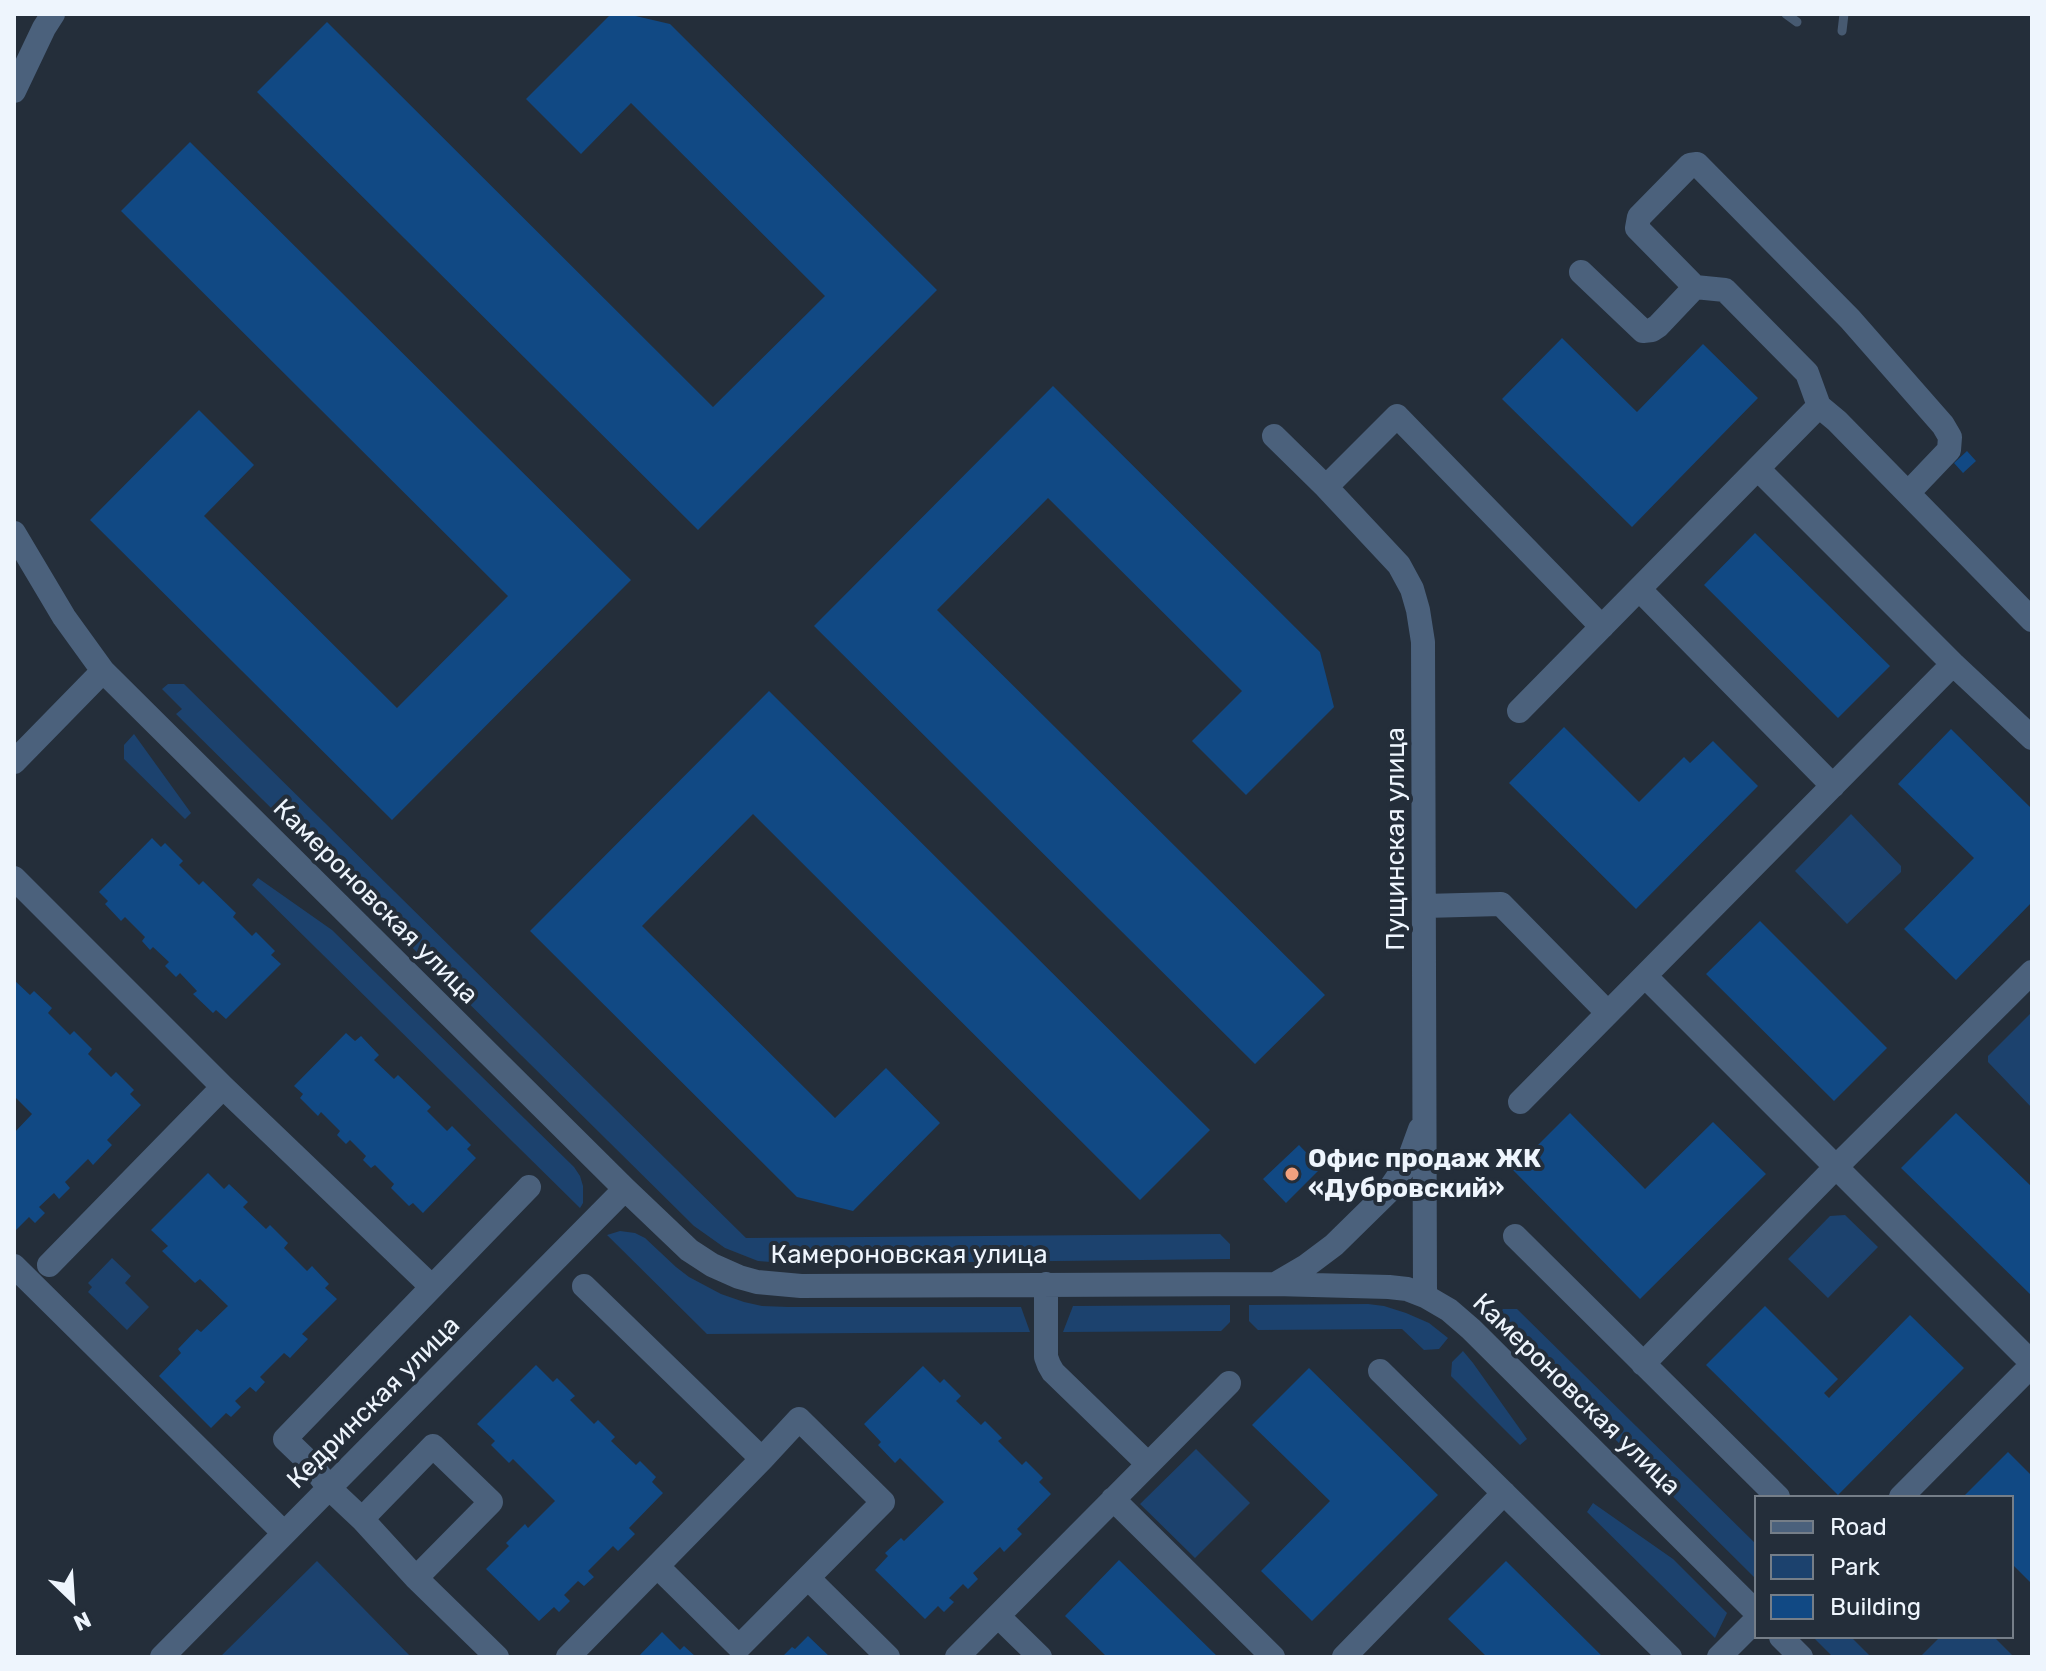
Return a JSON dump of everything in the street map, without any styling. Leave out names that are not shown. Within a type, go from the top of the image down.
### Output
[{"type":"street","points":[[14,91],[53,14]]},
{"type":"street","points":[[1908,493],[1949,450],[1950,437],[1943,425],[1850,319],[1697,164],[1690,165],[1639,217],[1637,228],[1695,287],[1725,290],[1807,373],[1819,406],[2032,620]]},
{"type":"street","points":[[1581,272],[1643,331],[1658,326],[1695,287]]},
{"type":"street","points":[[1519,711],[1819,406]]},
{"type":"street","points":[[1326,487],[1397,416],[1602,627]]},
{"type":"street","name":"Пущинская улица","points":[[1274,436],[1399,565],[1412,589],[1418,610],[1423,642],[1425,1296]]},
{"type":"street","points":[[1758,469],[1953,664],[2032,738]]},
{"type":"street","name":"Камероновская улица","points":[[14,533],[64,617],[103,671],[625,1189],[689,1250],[712,1265],[757,1282],[801,1286],[1275,1284],[1407,1289],[1449,1310],[1471,1329],[1754,1610]]},
{"type":"street","points":[[1639,589],[1833,786]]},
{"type":"street","points":[[1520,1102],[1953,664]]},
{"type":"street","points":[[14,762],[103,671]]},
{"type":"street","points":[[14,878],[223,1087],[432,1287]]},
{"type":"street","points":[[1424,906],[1501,904],[1608,1013]]},
{"type":"street","points":[[1643,1364],[2032,972]]},
{"type":"street","points":[[1645,976],[2032,1364],[1903,1495]]},
{"type":"street","points":[[49,1265],[223,1087]]},
{"type":"street","points":[[1275,1284],[1334,1245],[1387,1193],[1408,1162],[1425,1113]]},
{"type":"street","points":[[497,1657],[416,1578],[285,1439],[529,1187]]},
{"type":"street","name":"Кедринская улица","points":[[162,1657],[625,1189]]},
{"type":"street","points":[[1515,1236],[1776,1495]]},
{"type":"street","points":[[14,1266],[284,1533]]},
{"type":"street","points":[[1046,1284],[1046,1357],[1049,1365],[1148,1464]]},
{"type":"street","points":[[584,1286],[762,1459]]},
{"type":"street","points":[[1380,1371],[1670,1657]]},
{"type":"street","points":[[957,1657],[1229,1383]]},
{"type":"street","points":[[568,1657],[799,1419],[883,1502],[739,1647],[658,1567]]},
{"type":"street","points":[[362,1519],[433,1446],[491,1502],[416,1578]]},
{"type":"street","points":[[1344,1657],[1504,1493]]},
{"type":"street","points":[[1113,1499],[1273,1657]]},
{"type":"street","points":[[808,1578],[888,1657]]},
{"type":"street","points":[[998,1616],[1040,1657]]},
{"type":"street","points":[[1719,1657],[1754,1622]]},
{"type":"street","points":[[1783,1639],[1801,1657]]},
{"type":"green space","points":[[168,684],[184,684],[746,1238],[1220,1234],[1230,1244],[1230,1259],[796,1264],[758,1261],[725,1248],[694,1226],[176,714],[182,709],[162,689]]},
{"type":"green space","points":[[134,734],[191,813],[185,819],[124,759],[124,745]]},
{"type":"green space","points":[[1851,814],[1901,866],[1901,872],[1847,924],[1795,871]]},
{"type":"green space","points":[[258,878],[332,930],[574,1167],[583,1186],[580,1208],[252,885]]},
{"type":"green space","points":[[2032,1012],[2032,1108],[1988,1062],[1988,1056]]},
{"type":"green space","points":[[1845,1215],[1878,1247],[1828,1298],[1788,1259],[1830,1216]]},
{"type":"green space","points":[[620,1231],[645,1238],[689,1277],[744,1302],[788,1307],[1021,1307],[1030,1332],[707,1334],[607,1235]]},
{"type":"green space","points":[[112,1258],[131,1276],[125,1283],[149,1307],[127,1330],[88,1292],[92,1287],[88,1283]]},
{"type":"green space","points":[[1368,1304],[1406,1313],[1429,1323],[1448,1338],[1439,1349],[1424,1350],[1402,1329],[1258,1330],[1249,1321],[1249,1305]]},
{"type":"green space","points":[[1230,1305],[1230,1322],[1221,1331],[1063,1332],[1073,1306]]},
{"type":"green space","points":[[1503,1309],[1517,1309],[1754,1542],[1754,1577],[1494,1319]]},
{"type":"green space","points":[[1463,1351],[1527,1439],[1520,1445],[1451,1376],[1452,1362]]},
{"type":"green space","points":[[1196,1449],[1250,1503],[1195,1558],[1140,1504]]},
{"type":"green space","points":[[1593,1503],[1673,1559],[1727,1613],[1715,1638],[1587,1512]]},
{"type":"green space","points":[[317,1561],[411,1657],[220,1657]]},
{"type":"green space","points":[[1815,1639],[1853,1639],[1871,1657],[1833,1657]]},
{"type":"green space","points":[[1938,1639],[1996,1639],[2014,1657],[1920,1657]]},
{"type":"building","points":[[611,14],[627,14],[670,24],[937,290],[698,530],[257,92],[327,22],[713,407],[825,296],[631,103],[581,154],[526,99]]},
{"type":"building","points":[[190,142],[631,580],[392,820],[90,520],[199,410],[254,465],[204,516],[397,708],[508,596],[121,211]]},
{"type":"building","points":[[1562,338],[1637,412],[1703,344],[1758,398],[1632,527],[1502,399]]},
{"type":"building","points":[[1053,386],[1320,652],[1334,707],[1246,795],[1192,741],[1242,691],[1048,498],[937,610],[1325,995],[1255,1064],[814,626]]},
{"type":"building","points":[[1967,451],[1976,461],[1963,473],[1954,463]]},
{"type":"building","points":[[1755,533],[1890,666],[1838,718],[1704,585]]},
{"type":"building","points":[[769,691],[1210,1130],[1140,1200],[753,814],[642,926],[835,1118],[886,1068],[940,1123],[853,1211],[797,1197],[530,931]]},
{"type":"building","points":[[1564,727],[1639,802],[1684,757],[1690,763],[1713,741],[1758,786],[1636,909],[1509,783]]},
{"type":"building","points":[[1951,729],[2032,809],[2032,902],[1956,980],[1904,929],[1974,858],[1898,784]]},
{"type":"building","points":[[152,838],[161,847],[165,843],[183,861],[179,865],[199,885],[203,881],[236,913],[233,917],[252,936],[256,932],[275,951],[271,955],[281,964],[226,1019],[216,1010],[213,1013],[193,994],[197,991],[180,973],[176,977],[165,966],[169,962],[153,947],[150,950],[142,941],[145,937],[125,917],[121,921],[105,904],[108,901],[99,892]]},
{"type":"building","points":[[1760,921],[1887,1048],[1834,1101],[1706,974]]},
{"type":"building","points":[[14,980],[30,995],[34,991],[52,1008],[48,1013],[70,1035],[74,1031],[92,1049],[88,1054],[111,1077],[116,1072],[134,1090],[130,1094],[141,1105],[107,1140],[112,1145],[93,1165],[88,1159],[65,1182],[70,1188],[59,1199],[54,1193],[39,1207],[45,1213],[35,1223],[29,1217],[14,1232],[14,1133],[32,1114],[14,1096]]},
{"type":"building","points":[[346,1033],[355,1041],[361,1036],[379,1055],[374,1060],[394,1079],[398,1075],[431,1107],[427,1111],[447,1131],[452,1126],[471,1145],[467,1149],[476,1158],[423,1213],[413,1203],[409,1206],[391,1188],[394,1184],[375,1165],[371,1168],[363,1160],[366,1156],[350,1140],[346,1144],[337,1135],[340,1131],[321,1112],[318,1116],[300,1098],[303,1094],[294,1086]]},
{"type":"building","points":[[1570,1113],[1645,1189],[1713,1122],[1766,1174],[1640,1299],[1513,1170]]},
{"type":"building","points":[[1956,1113],[2032,1187],[2032,1296],[1901,1168]]},
{"type":"building","name":"Офис продаж ЖК «Дубровский»","points":[[1299,1145],[1321,1168],[1286,1203],[1263,1179]]},
{"type":"building","points":[[208,1173],[224,1189],[229,1184],[248,1202],[243,1207],[266,1229],[270,1225],[288,1243],[284,1248],[307,1271],[312,1266],[329,1284],[325,1288],[337,1299],[302,1334],[308,1339],[290,1358],[284,1353],[260,1377],[265,1382],[256,1392],[250,1387],[235,1401],[241,1407],[231,1417],[226,1413],[211,1428],[159,1376],[181,1353],[178,1349],[197,1329],[201,1332],[228,1306],[200,1279],[195,1283],[162,1251],[168,1246],[151,1230]]},
{"type":"building","points":[[1765,1306],[1838,1379],[1824,1393],[1829,1398],[1910,1315],[1964,1368],[1838,1495],[1706,1365]]},
{"type":"building","points":[[536,1365],[553,1382],[557,1378],[575,1396],[570,1400],[594,1424],[598,1420],[615,1437],[611,1441],[636,1465],[640,1461],[656,1477],[652,1482],[663,1493],[629,1528],[635,1534],[618,1551],[613,1546],[588,1571],[594,1577],[584,1586],[578,1581],[564,1595],[570,1601],[559,1612],[554,1607],[539,1621],[486,1569],[525,1524],[528,1528],[555,1501],[513,1459],[509,1463],[491,1445],[495,1441],[477,1424]]},
{"type":"building","points":[[923,1366],[940,1383],[944,1379],[961,1396],[956,1401],[981,1425],[985,1421],[1002,1438],[998,1441],[1022,1465],[1026,1461],[1043,1478],[1039,1482],[1051,1494],[1017,1529],[1022,1534],[1004,1552],[1000,1547],[973,1573],[978,1579],[968,1589],[963,1584],[949,1598],[954,1602],[944,1612],[938,1606],[925,1619],[875,1570],[888,1556],[885,1553],[901,1538],[904,1541],[944,1502],[900,1458],[895,1463],[864,1424]]},
{"type":"building","points":[[1309,1368],[1438,1495],[1312,1621],[1261,1571],[1330,1501],[1252,1425]]},
{"type":"building","points":[[2008,1452],[2032,1476],[2032,1584],[2014,1566],[2014,1495],[1965,1495]]},
{"type":"building","points":[[1119,1560],[1218,1657],[1107,1657],[1065,1616]]},
{"type":"building","points":[[1506,1561],[1603,1657],[1487,1657],[1448,1619]]},
{"type":"building","points":[[662,1632],[680,1650],[684,1646],[696,1657],[638,1657]]},
{"type":"building","points":[[808,1636],[830,1657],[782,1657],[792,1647],[795,1649]]},
{"type":"waterway","points":[[1786,14],[1797,22]]},
{"type":"waterway","points":[[1842,31],[1844,14]]},
{"type":"place","name":"Офис продаж ЖК «Дубровский»","points":[[1292,1174]]}]
